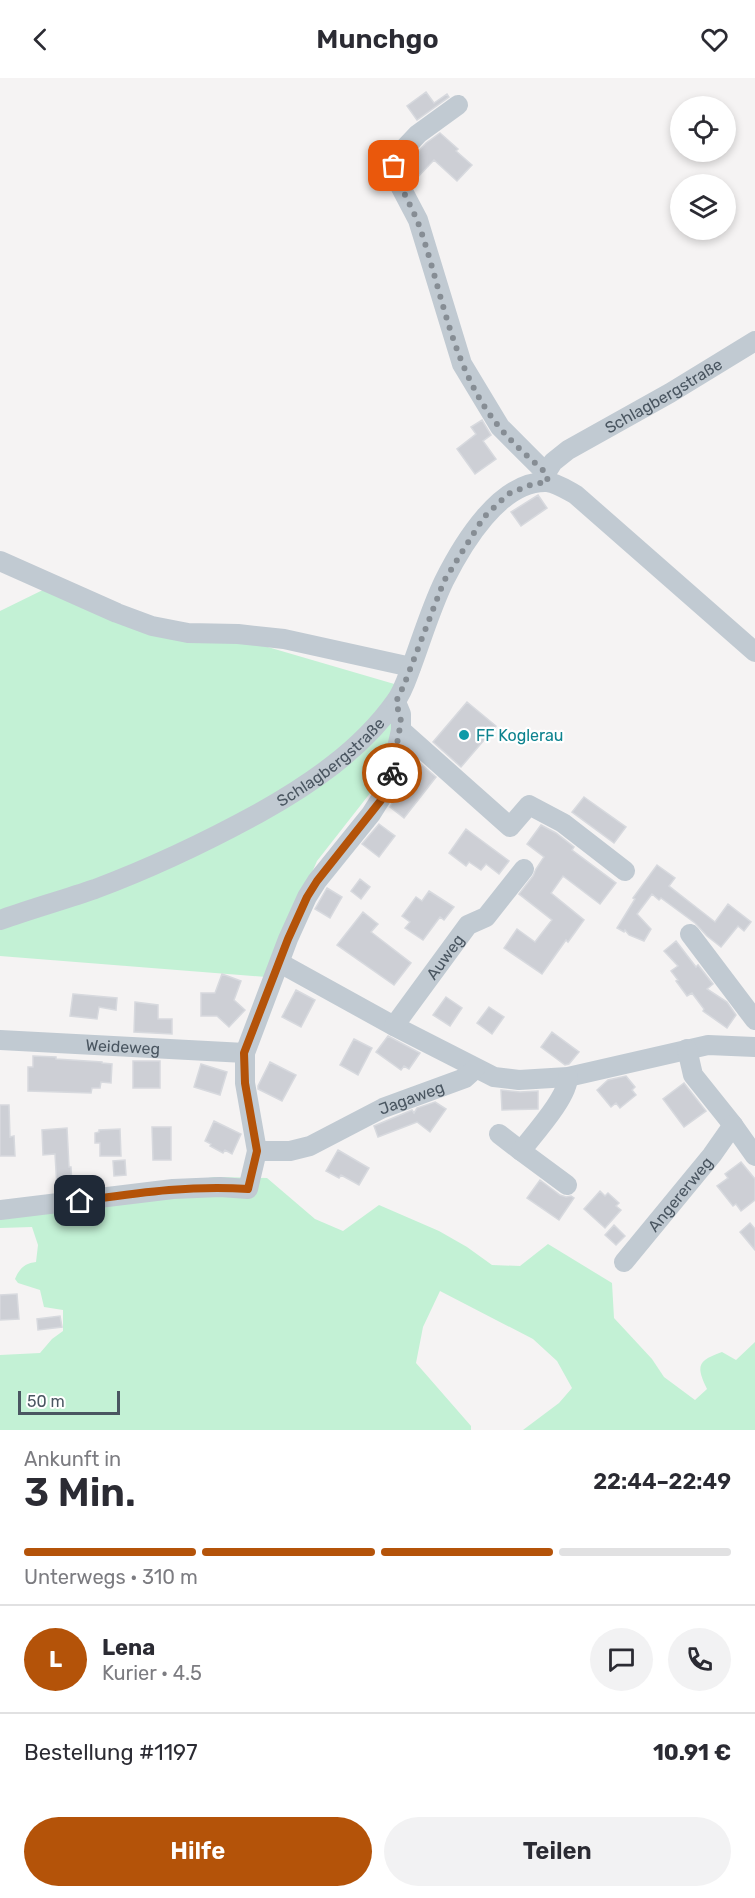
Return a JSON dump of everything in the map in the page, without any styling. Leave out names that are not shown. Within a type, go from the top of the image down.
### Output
[{"type":"street","points":[[458,105],[418,134],[400,153],[394,166],[397,180],[418,220],[462,364],[500,427],[547,478],[588,504],[755,652]]},
{"type":"street","name":"Schlagbergstraße","points":[[0,920],[95,888],[221,834],[288,797],[320,774],[346,754],[396,702],[444,581],[484,517],[508,494],[547,478],[553,462],[568,450],[670,393],[755,341]]},
{"type":"street","points":[[0,561],[117,614],[152,626],[188,633],[238,634],[284,639],[411,667]]},
{"type":"street","points":[[0,1210],[173,1188],[248,1189],[257,1151],[245,1083],[244,1053],[297,916],[307,897],[382,799],[392,774],[400,730],[401,714],[396,702]]},
{"type":"street","name":"Schlagbergstraße","points":[[400,730],[510,827],[529,805],[563,823],[625,871]]},
{"type":"street","name":"Auweg","points":[[394,1026],[468,925],[486,917],[524,869]]},
{"type":"street","points":[[690,933],[755,1020]]},
{"type":"street","points":[[280,963],[488,1076],[504,1079],[568,1077],[717,1044],[755,1047]]},
{"type":"street","name":"Weideweg","points":[[0,1040],[244,1053]]},
{"type":"street","points":[[687,1049],[693,1076],[755,1156]]},
{"type":"street","name":"Jagaweg","points":[[257,1151],[290,1151],[310,1146],[383,1108],[465,1078],[475,1069]]},
{"type":"street","points":[[521,1150],[563,1094],[568,1077]]},
{"type":"street","name":"Angererweg","points":[[624,1262],[712,1155],[733,1125]]},
{"type":"street","points":[[499,1134],[567,1185]]},
{"type":"green space","points":[[53,585],[151,623],[230,636],[408,688],[389,769],[317,861],[266,977],[0,956],[0,611]]},
{"type":"green space","points":[[214,1177],[267,1178],[315,1219],[343,1231],[379,1205],[439,1231],[492,1265],[520,1266],[548,1244],[612,1283],[614,1318],[652,1359],[664,1377],[695,1400],[707,1389],[700,1370],[703,1362],[722,1352],[736,1360],[755,1342],[755,1430],[523,1430],[559,1403],[572,1388],[557,1361],[533,1339],[440,1291],[423,1327],[416,1363],[471,1426],[471,1430],[0,1430],[0,1355],[40,1353],[52,1339],[63,1331],[63,1310],[44,1307],[40,1290],[18,1283],[15,1279],[23,1267],[36,1262],[38,1245],[32,1227],[0,1228],[0,1215]]},
{"type":"building","points":[[426,92],[434,103],[447,94],[449,97],[417,120],[407,106]]},
{"type":"building","points":[[440,133],[472,165],[457,181],[434,160],[414,181],[408,176],[407,168],[410,160],[426,143]]},
{"type":"building","points":[[482,420],[491,435],[483,441],[496,459],[475,474],[457,449],[476,434],[471,427]]},
{"type":"building","points":[[538,495],[547,508],[521,526],[511,512]]},
{"type":"building","name":"FF Koglerau","points":[[467,702],[496,726],[461,767],[433,742]]},
{"type":"building","points":[[413,757],[436,777],[404,818],[390,807],[406,776],[403,774],[405,768]]},
{"type":"building","points":[[584,797],[626,827],[614,843],[572,812]]},
{"type":"building","points":[[379,824],[395,836],[379,857],[362,844]]},
{"type":"building","points":[[541,825],[556,833],[574,847],[572,850],[616,883],[600,904],[563,876],[551,893],[584,920],[568,942],[566,940],[542,974],[504,948],[517,929],[535,942],[552,920],[519,894],[544,857],[527,844]]},
{"type":"building","points":[[466,829],[509,861],[499,874],[486,864],[481,870],[469,862],[466,866],[449,853]]},
{"type":"building","points":[[657,865],[675,878],[669,886],[715,922],[728,904],[751,922],[744,931],[738,926],[721,947],[695,923],[652,894],[637,914],[651,929],[644,941],[617,928],[635,899],[633,898]]},
{"type":"building","points":[[360,879],[370,887],[361,899],[351,891]]},
{"type":"building","points":[[327,888],[342,897],[330,918],[315,909]]},
{"type":"building","points":[[429,891],[454,907],[444,920],[440,917],[423,940],[405,928],[410,922],[402,916],[416,897],[422,901]]},
{"type":"building","points":[[363,912],[378,924],[371,932],[411,963],[394,985],[337,945]]},
{"type":"building","points":[[676,941],[713,984],[707,989],[727,1002],[736,1015],[727,1028],[703,1011],[704,1009],[692,993],[687,996],[676,981],[678,980],[671,971],[678,966],[664,951]]},
{"type":"building","points":[[222,974],[241,981],[234,1000],[245,1010],[229,1027],[217,1016],[201,1016],[201,993],[215,993]]},
{"type":"building","points":[[296,990],[315,1000],[301,1027],[282,1017]]},
{"type":"building","points":[[73,994],[117,998],[116,1010],[99,1007],[97,1019],[70,1016]]},
{"type":"building","points":[[446,997],[462,1008],[450,1026],[433,1015]]},
{"type":"building","points":[[135,1002],[158,1005],[158,1019],[172,1019],[172,1034],[134,1032]]},
{"type":"building","points":[[489,1007],[504,1017],[492,1034],[477,1023]]},
{"type":"building","points":[[552,1032],[579,1052],[569,1064],[565,1065],[541,1047]]},
{"type":"building","points":[[388,1036],[420,1053],[409,1069],[404,1066],[401,1070],[376,1052]]},
{"type":"building","points":[[354,1039],[372,1048],[358,1075],[340,1065]]},
{"type":"building","points":[[33,1056],[112,1064],[111,1083],[101,1082],[100,1088],[92,1088],[91,1093],[28,1091],[28,1067],[33,1067]]},
{"type":"building","points":[[133,1061],[160,1061],[160,1088],[133,1088]]},
{"type":"building","points":[[270,1062],[296,1075],[282,1101],[258,1089]]},
{"type":"building","points":[[201,1064],[227,1072],[220,1095],[194,1087]]},
{"type":"building","points":[[626,1076],[635,1087],[632,1090],[636,1095],[620,1108],[616,1103],[611,1107],[597,1090],[608,1080]]},
{"type":"building","points":[[684,1083],[706,1111],[684,1127],[663,1099]]},
{"type":"building","points":[[501,1090],[538,1091],[538,1109],[502,1110]]},
{"type":"building","points":[[435,1102],[446,1109],[430,1132],[417,1122],[378,1137],[374,1126],[412,1110],[414,1113],[417,1108]]},
{"type":"building","points":[[0,1105],[9,1105],[10,1137],[14,1136],[15,1156],[0,1156]]},
{"type":"building","points":[[214,1121],[241,1134],[232,1154],[225,1150],[223,1153],[205,1141]]},
{"type":"building","points":[[152,1127],[171,1127],[171,1160],[153,1160]]},
{"type":"building","points":[[67,1128],[72,1187],[57,1188],[55,1154],[43,1155],[42,1130]]},
{"type":"building","points":[[120,1129],[121,1156],[100,1156],[100,1143],[95,1143],[95,1133],[99,1130]]},
{"type":"building","points":[[338,1150],[369,1168],[359,1185],[341,1175],[339,1178],[326,1171]]},
{"type":"building","points":[[125,1160],[126,1175],[114,1176],[113,1161]]},
{"type":"building","points":[[741,1162],[755,1179],[755,1200],[741,1211],[736,1204],[733,1206],[717,1186],[728,1178],[725,1174]]},
{"type":"building","points":[[540,1180],[560,1195],[574,1198],[559,1220],[527,1198]]},
{"type":"building","points":[[600,1191],[605,1196],[608,1193],[619,1203],[616,1206],[621,1210],[605,1228],[584,1209]]},
{"type":"building","points":[[750,1223],[755,1229],[755,1250],[740,1232]]},
{"type":"building","points":[[614,1225],[625,1236],[616,1245],[605,1235]]},
{"type":"building","points":[[17,1294],[19,1319],[0,1320],[0,1295]]},
{"type":"building","points":[[60,1316],[62,1327],[38,1330],[37,1319]]},
{"type":"way so far","points":[[392,773],[401,721],[396,702],[444,581],[484,517],[497,503],[508,494],[521,488],[548,482],[546,473],[500,427],[462,364],[418,220],[397,180],[394,166]]},
{"type":"place","name":"FF Koglerau","points":[[464,735]]},
{"type":"route","points":[[80,1201],[173,1188],[248,1189],[257,1151],[245,1083],[244,1053],[297,916],[307,897],[382,799],[392,773]]}]
